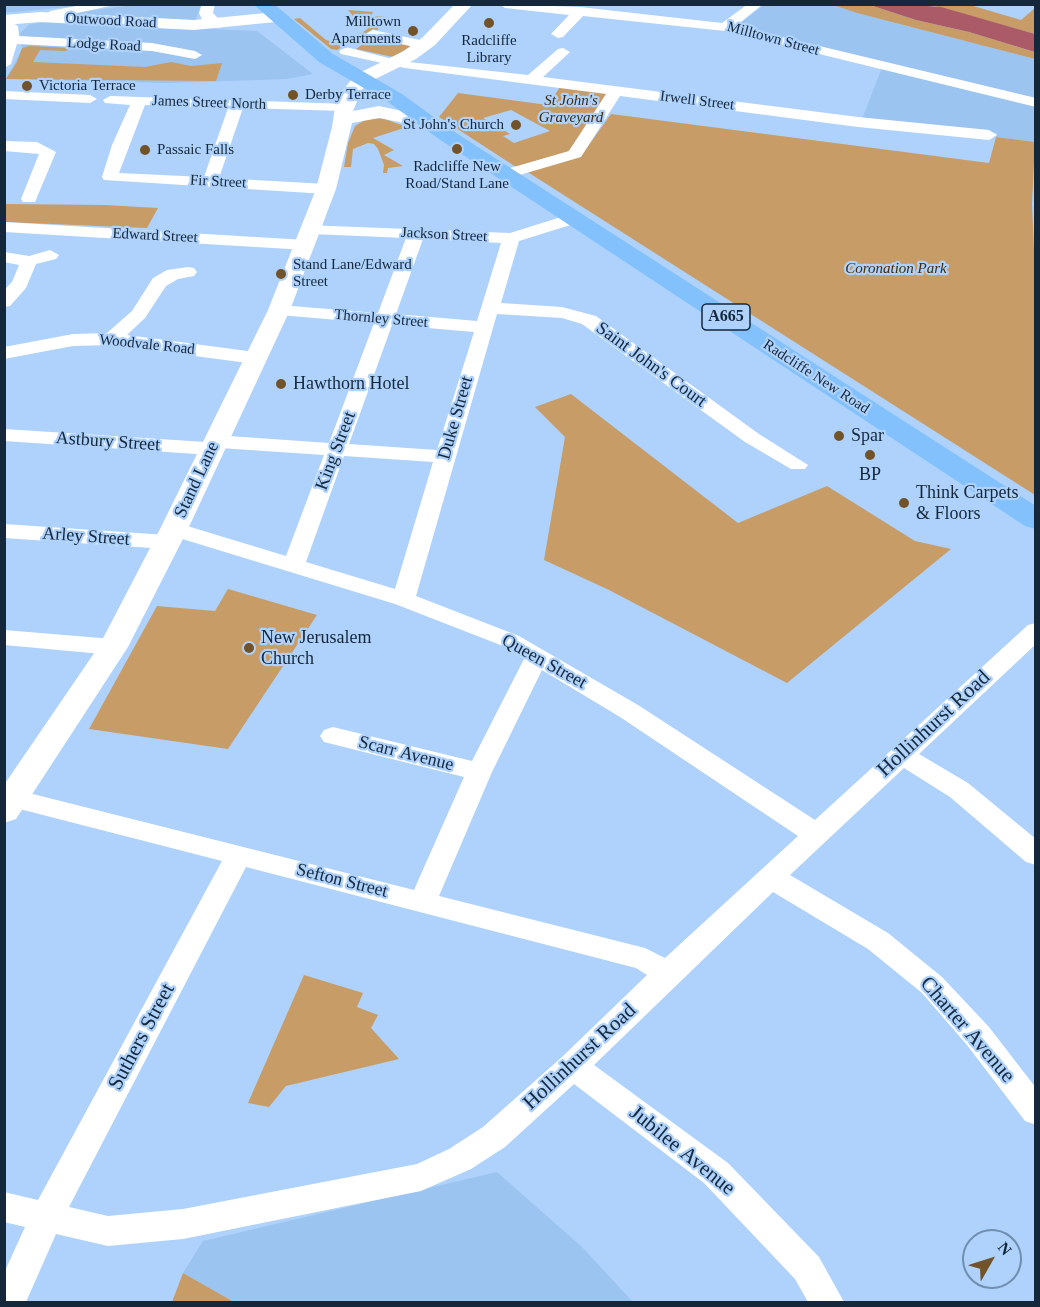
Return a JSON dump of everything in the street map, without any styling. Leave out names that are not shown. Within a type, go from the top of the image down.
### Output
[{"type":"main road","name":"A665","points":[[261,12],[326,58],[356,100]]},
{"type":"main road","name":"A665","points":[[261,12],[318,68],[356,100]]},
{"type":"main road","name":"Radcliffe New Road","points":[[356,100],[409,118],[446,135],[1035,520]]},
{"type":"main road","name":"Radcliffe New Road","points":[[356,100],[446,135]]},
{"type":"street","points":[[49,18],[55,14],[113,4]]},
{"type":"street","points":[[209,4],[206,13],[209,20],[217,24]]},
{"type":"street","points":[[356,100],[465,4]]},
{"type":"street","name":"Milltown Street","points":[[505,4],[562,7],[580,11],[631,10],[725,27],[1035,103]]},
{"type":"street","points":[[725,27],[757,4]]},
{"type":"street","points":[[533,79],[561,46],[580,11]]},
{"type":"street","name":"Outwood Road","points":[[8,20],[49,18],[217,24],[261,12]]},
{"type":"street","points":[[4,64],[12,40],[8,20]]},
{"type":"street","points":[[373,34],[405,58]]},
{"type":"street","name":"Lodge Road","points":[[12,40],[152,48],[195,55]]},
{"type":"street","points":[[346,51],[405,58]]},
{"type":"street","points":[[326,58],[354,66],[405,58]]},
{"type":"street","name":"Irwell Street","points":[[405,58],[616,90],[989,135]]},
{"type":"street","points":[[506,174],[575,154],[616,90]]},
{"type":"street","points":[[4,95],[90,99]]},
{"type":"street","name":"James Street North","points":[[110,100],[237,104],[356,100]]},
{"type":"street","name":"Stand Lane","points":[[9,805],[113,647],[170,536],[279,310],[309,237],[356,100]]},
{"type":"street","name":"Fir Street","points":[[139,101],[120,145],[110,177],[326,189]]},
{"type":"street","points":[[210,182],[237,104]]},
{"type":"street","points":[[4,146],[37,147],[48,152],[28,199]]},
{"type":"street","name":"Jackson Street","points":[[309,237],[416,234],[511,238],[574,218]]},
{"type":"street","name":"Edward Street","points":[[4,227],[309,237]]},
{"type":"street","name":"King Street","points":[[293,567],[416,234]]},
{"type":"street","name":"Duke Street","points":[[403,599],[485,318],[511,238]]},
{"type":"street","points":[[4,257],[29,261],[50,255]]},
{"type":"street","points":[[4,302],[20,284],[29,261]]},
{"type":"street","points":[[112,339],[139,314],[159,282],[174,272]]},
{"type":"street","name":"Thornley Street","points":[[279,310],[385,320],[485,318]]},
{"type":"street","name":"Saint John's Court","points":[[485,318],[562,313],[589,320],[752,438],[798,465]]},
{"type":"street","name":"Woodvale Road","points":[[4,354],[73,340],[112,339],[255,358]]},
{"type":"street","name":"Astbury Street","points":[[4,435],[337,449],[445,457]]},
{"type":"street","name":"Arley Street","points":[[4,531],[170,536]]},
{"type":"street","name":"Queen Street","points":[[170,536],[293,567],[403,599],[511,641],[694,753],[817,835]]},
{"type":"street","name":"Hollinhurst Road","points":[[4,1207],[108,1231],[183,1224],[421,1177],[460,1160],[494,1137],[573,1066],[667,974],[1035,630]]},
{"type":"street","points":[[4,637],[113,647]]},
{"type":"street","name":"Scarr Avenue","points":[[423,901],[479,772],[537,656]]},
{"type":"street","name":"Scarr Avenue","points":[[333,736],[479,772]]},
{"type":"street","points":[[901,754],[959,790],[1035,855]]},
{"type":"street","name":"Sefton Street","points":[[9,805],[239,855],[423,901],[645,959],[667,974]]},
{"type":"street","name":"Suthers Street","points":[[9,1302],[46,1218],[239,855]]},
{"type":"street","name":"Charter Avenue","points":[[771,877],[878,941],[932,985],[978,1036],[1035,1112]]},
{"type":"street","name":"Jubilee Avenue","points":[[573,1066],[716,1173],[807,1268],[828,1302]]},
{"type":"shaded area","points":[[5,5],[87,5],[15,12],[5,12]]},
{"type":"shaded area","points":[[132,5],[201,5],[195,21],[67,14]]},
{"type":"shaded area","points":[[764,5],[833,5],[1035,59],[1035,142],[996,137],[997,133],[862,119],[883,65],[735,27]]},
{"type":"shaded area","points":[[870,5],[941,7],[1035,34],[1035,52],[969,32],[916,20]]},
{"type":"shaded area","points":[[49,22],[257,31],[313,74],[287,79],[167,83],[6,79],[22,49],[20,33],[30,24]]},
{"type":"shaded area","points":[[497,1172],[582,1247],[633,1302],[234,1302],[183,1273],[203,1241]]},
{"type":"green space","points":[[833,5],[870,5],[916,20],[969,32],[1035,52],[1035,59],[857,13]]},
{"type":"green space","points":[[931,5],[970,5],[1021,20],[1035,8],[1035,34]]},
{"type":"green space","points":[[348,10],[373,12],[371,16],[386,17],[377,30],[373,29],[337,50],[331,49],[294,19],[300,18],[326,40],[342,44],[368,29],[363,25],[371,24],[360,15],[353,16]]},
{"type":"green space","points":[[373,37],[413,45],[393,57],[356,49]]},
{"type":"green space","points":[[29,46],[69,48],[66,51],[40,50],[33,62],[145,67],[171,62],[191,66],[222,63],[216,81],[6,79],[17,62],[22,48]]},
{"type":"green space","name":"St John's Graveyard","points":[[560,87],[610,92],[568,152],[516,167],[439,117],[458,93],[548,105]],"holes":[[[511,110],[550,131],[514,143],[503,136],[510,134],[483,118]]]},
{"type":"green space","name":"Coronation Park","points":[[611,114],[989,163],[996,137],[1035,142],[1032,204],[1036,294],[1035,495],[526,171],[581,156]]},
{"type":"green space","points":[[382,118],[407,127],[373,138],[394,150],[384,155],[403,166],[388,168],[387,173],[383,173],[384,165],[378,149],[374,144],[368,143],[353,149],[351,167],[344,167],[348,143],[355,126],[365,120]]},
{"type":"green space","points":[[5,204],[158,208],[147,228],[5,222]]},
{"type":"green space","points":[[571,394],[738,523],[827,486],[915,541],[951,549],[787,683],[609,590],[544,560],[565,437],[535,407]]},
{"type":"green space","points":[[228,589],[317,615],[228,749],[89,729],[157,606],[215,611]]},
{"type":"green space","points":[[304,975],[363,993],[357,1007],[378,1015],[371,1028],[399,1059],[286,1086],[269,1107],[248,1103]]},
{"type":"green space","points":[[183,1273],[234,1302],[172,1302]]},
{"type":"place","name":"Radcliffe Library","points":[[489,23]]},
{"type":"place","name":"Milltown Apartments","points":[[413,31]]},
{"type":"place","name":"Victoria Terrace","points":[[27,86]]},
{"type":"place","name":"Derby Terrace","points":[[293,95]]},
{"type":"place","name":"St John's Church","points":[[516,125]]},
{"type":"place","name":"Radcliffe New Road/Stand Lane","points":[[457,149]]},
{"type":"place","name":"Passaic Falls","points":[[145,150]]},
{"type":"place","name":"Stand Lane/Edward Street","points":[[281,274]]},
{"type":"place","name":"Hawthorn Hotel","points":[[281,384]]},
{"type":"place","name":"Spar","points":[[839,436]]},
{"type":"place","name":"BP","points":[[870,455]]},
{"type":"place","name":"Think Carpets & Floors","points":[[904,503]]},
{"type":"place","name":"New Jerusalem Church","points":[[249,648]]}]
